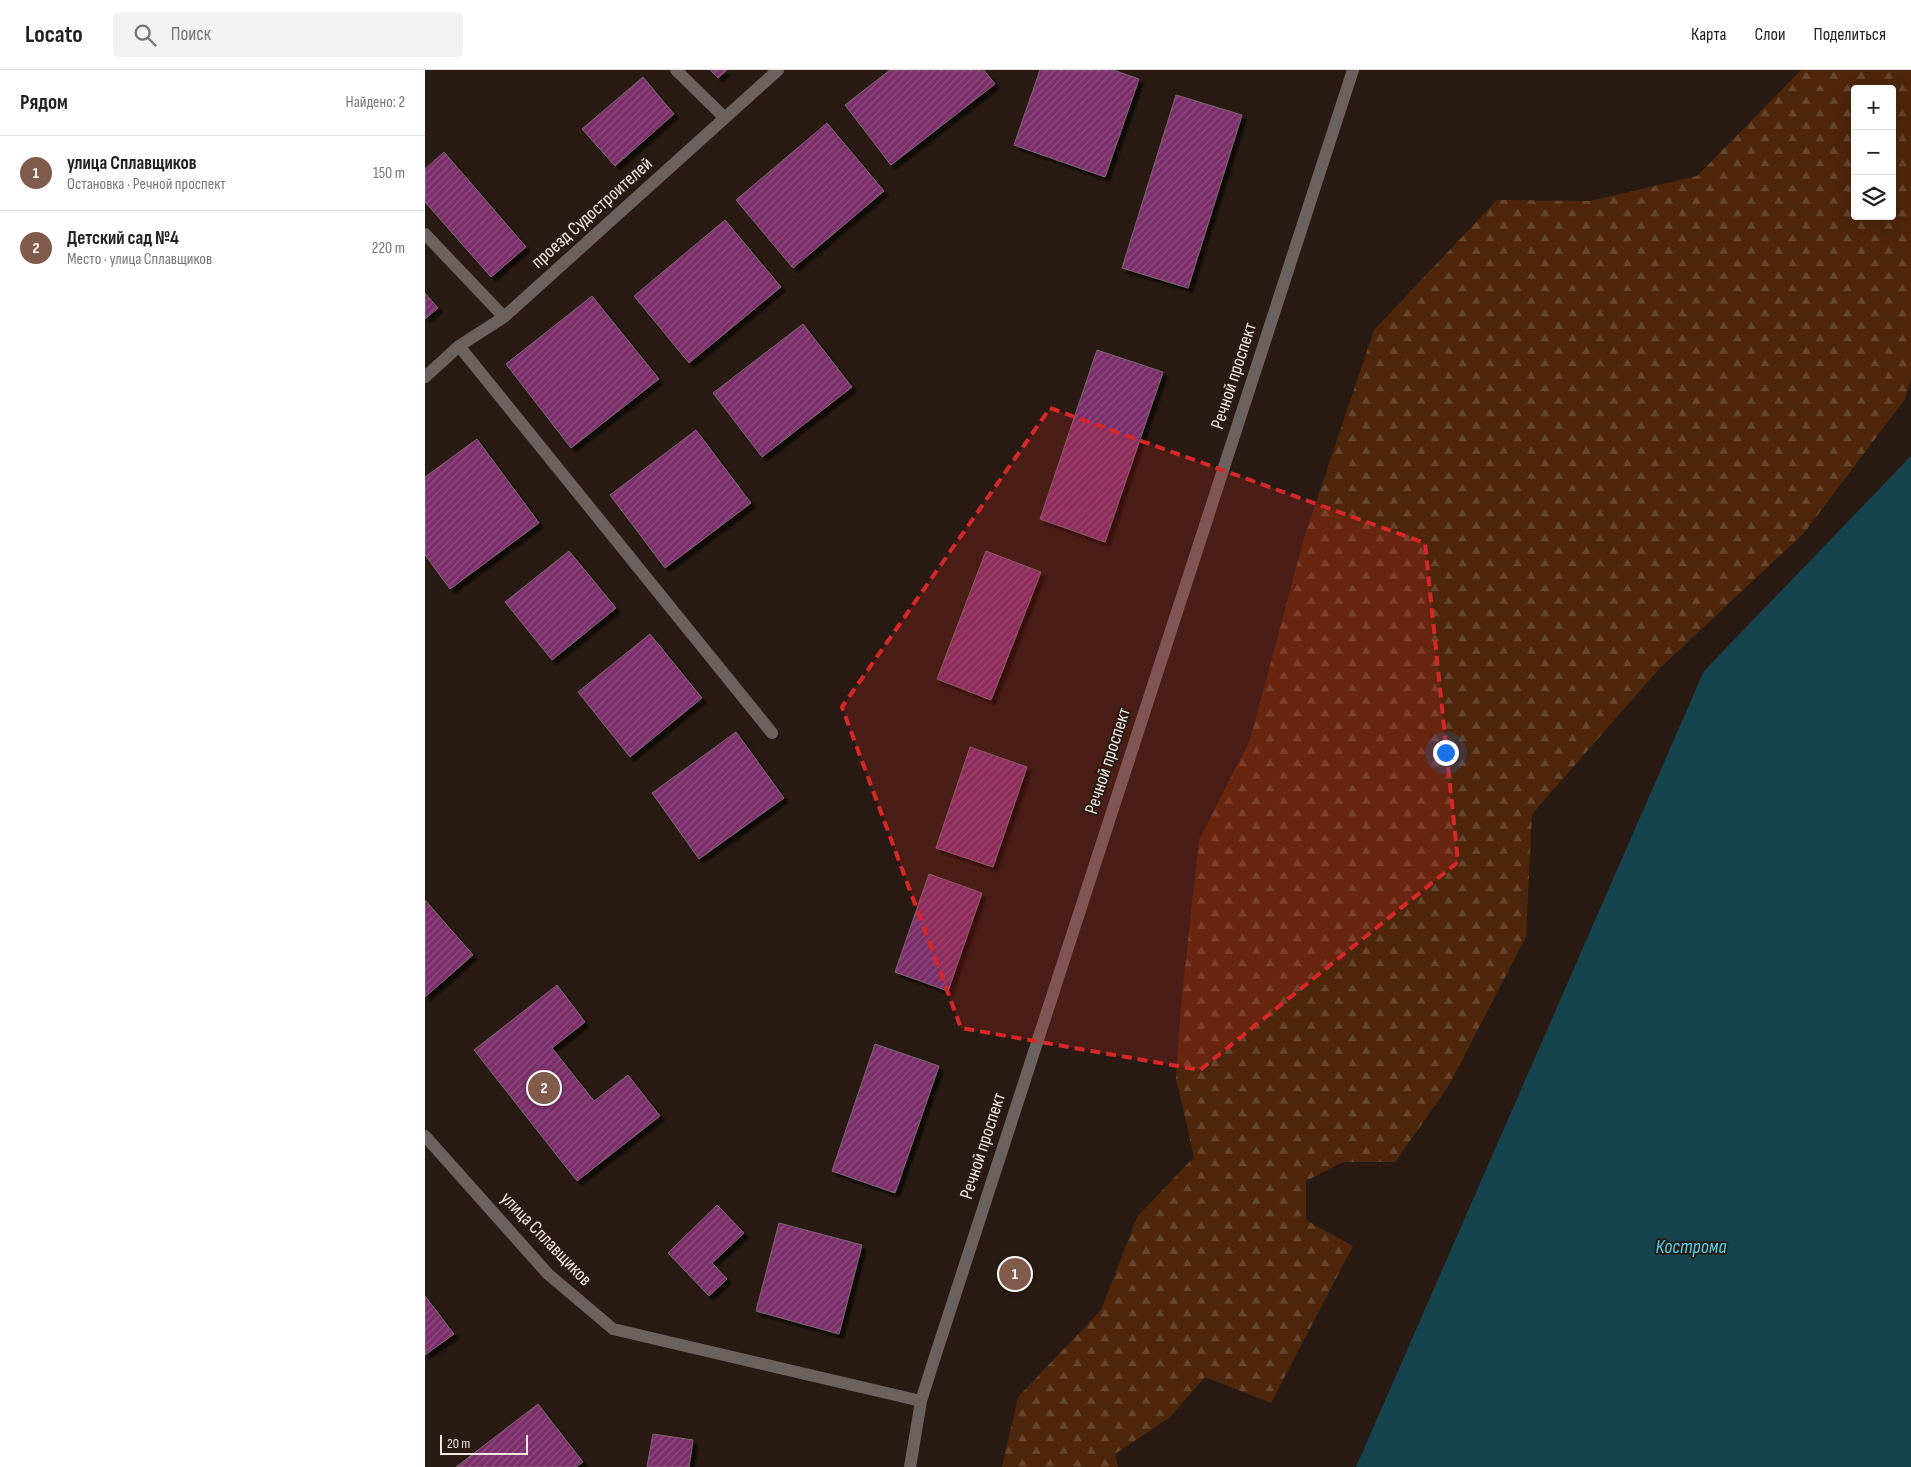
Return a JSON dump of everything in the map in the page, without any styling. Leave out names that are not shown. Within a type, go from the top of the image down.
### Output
[{"type":"street","points":[[676,70],[725,118]]},
{"type":"street","name":"проезд Судостроителей","points":[[425,376],[459,346],[504,317],[778,70]]},
{"type":"street","name":"Речной проспект","points":[[910,1467],[921,1401],[1353,70]]},
{"type":"street","points":[[425,234],[504,317]]},
{"type":"street","points":[[459,346],[772,733]]},
{"type":"street","name":"улица Сплавщиков","points":[[425,1136],[548,1274],[613,1330],[921,1401]]},
{"type":"highlighted area","points":[[1050,408],[1425,543],[1458,862],[1200,1070],[961,1028],[842,707]]},
{"type":"green space","points":[[1801,70],[1911,70],[1911,378],[1905,399],[1804,533],[1659,669],[1532,814],[1526,937],[1448,1087],[1395,1162],[1343,1162],[1306,1181],[1306,1220],[1353,1246],[1271,1403],[1205,1377],[1170,1417],[1115,1454],[1118,1467],[1002,1467],[1018,1397],[1101,1310],[1137,1217],[1194,1157],[1176,1078],[1181,1005],[1199,840],[1250,740],[1304,538],[1374,330],[1497,200],[1590,201],[1697,176]]},
{"type":"water","name":"Кострома","points":[[1911,456],[1911,1467],[1356,1467],[1704,671]]},
{"type":"building","points":[[710,70],[727,70],[718,78]]},
{"type":"building","points":[[890,70],[984,70],[995,84],[891,165],[845,105]]},
{"type":"building","points":[[1040,70],[1113,70],[1139,79],[1105,177],[1014,145]]},
{"type":"building","points":[[643,77],[674,114],[615,166],[582,129]]},
{"type":"building","points":[[1176,95],[1242,115],[1188,288],[1122,268]]},
{"type":"building","points":[[827,123],[884,191],[793,268],[736,200]]},
{"type":"building","points":[[444,152],[526,247],[491,277],[425,202],[425,169]]},
{"type":"building","points":[[725,220],[781,287],[689,363],[634,296]]},
{"type":"building","points":[[425,293],[438,308],[425,319]]},
{"type":"building","points":[[592,296],[659,379],[571,448],[506,364]]},
{"type":"building","points":[[803,324],[852,387],[762,457],[713,393]]},
{"type":"building","points":[[1097,350],[1163,372],[1105,542],[1040,519]]},
{"type":"building","points":[[696,430],[751,503],[665,568],[610,495]]},
{"type":"building","points":[[477,439],[539,523],[450,589],[425,555],[425,477]]},
{"type":"building","points":[[569,551],[616,608],[552,660],[505,602]]},
{"type":"building","points":[[986,551],[1041,572],[991,700],[937,679]]},
{"type":"building","points":[[650,634],[702,698],[630,757],[578,692]]},
{"type":"building","points":[[736,732],[784,798],[699,859],[652,793]]},
{"type":"building","points":[[970,747],[1027,767],[993,867],[936,848]]},
{"type":"building","points":[[929,874],[982,893],[948,991],[895,972]]},
{"type":"building","points":[[425,900],[473,955],[425,997]]},
{"type":"building","points":[[557,985],[585,1022],[552,1048],[594,1101],[628,1075],[660,1116],[577,1181],[474,1050]]},
{"type":"building","points":[[875,1044],[939,1066],[895,1193],[832,1171]]},
{"type":"building","points":[[717,1205],[744,1233],[712,1263],[727,1279],[709,1296],[668,1253]]},
{"type":"building","points":[[779,1223],[862,1245],[839,1334],[756,1311]]},
{"type":"building","points":[[425,1296],[454,1334],[425,1355]]},
{"type":"building","points":[[538,1404],[583,1462],[576,1467],[456,1467]]},
{"type":"building","points":[[653,1434],[693,1440],[689,1467],[647,1467]]},
{"type":"place","name":"Детский сад №4","points":[[544,1088]]},
{"type":"place","name":"улица Сплавщиков","points":[[1015,1274]]}]
